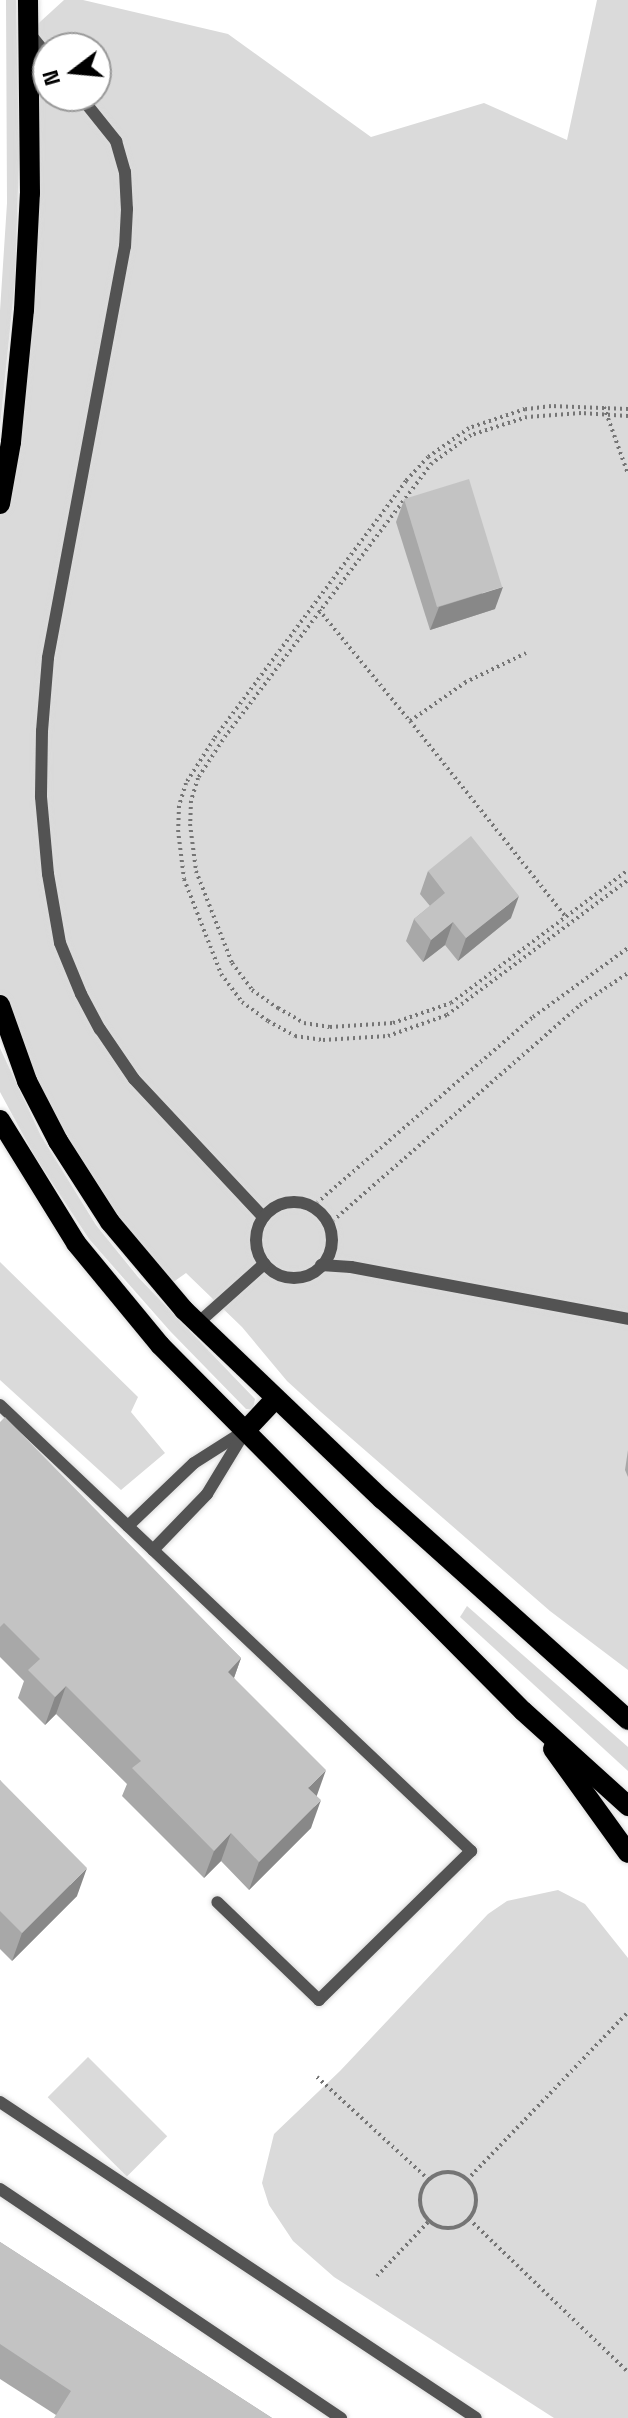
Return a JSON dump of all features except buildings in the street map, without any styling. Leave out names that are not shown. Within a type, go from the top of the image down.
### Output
[{"type":"main road","points":[[0,504],[11,442],[24,310],[30,193],[28,0]]},
{"type":"main road","points":[[0,1005],[38,1103],[81,1178],[135,1254],[198,1323],[275,1399],[628,1720]]},
{"type":"main road","points":[[0,1120],[48,1202],[110,1289],[160,1345],[523,1711],[628,1806]]},
{"type":"main road","points":[[246,1430],[275,1399]]},
{"type":"main road","points":[[523,1711],[628,1853]]},
{"type":"lane","points":[[29,32],[32,36]]},
{"type":"lane","points":[[93,112],[116,141],[125,172],[125,246],[48,658],[41,770],[48,874],[60,943],[100,1029],[134,1079],[263,1217]]},
{"type":"lane","points":[[286,1202],[312,1207],[328,1225],[331,1241],[324,1261],[299,1277],[274,1272],[264,1264],[256,1240],[263,1217],[272,1208],[286,1202]]},
{"type":"lane","points":[[324,1261],[628,1319]]},
{"type":"lane","points":[[198,1323],[264,1264]]},
{"type":"lane","points":[[0,1405],[471,1851],[319,2000],[217,1902]]},
{"type":"lane","points":[[128,1526],[194,1463],[246,1430]]},
{"type":"lane","points":[[153,1550],[207,1494],[246,1430]]},
{"type":"lane","points":[[0,2102],[476,2418]]},
{"type":"lane","points":[[0,2189],[341,2418]]},
{"type":"path","points":[[604,407],[628,474]]},
{"type":"path","points":[[628,409],[525,409],[469,428],[428,457],[406,481],[214,739],[186,783],[179,806],[178,830],[184,879],[221,974],[242,1002],[268,1021],[295,1036],[323,1040],[388,1036],[447,1015],[628,880]]},
{"type":"path","points":[[628,416],[527,417],[471,435],[448,448],[411,486],[226,735],[198,778],[191,801],[196,871],[222,942],[252,990],[304,1023],[330,1027],[393,1023],[451,1003],[628,870]]},
{"type":"path","points":[[319,610],[566,917]]},
{"type":"path","points":[[410,721],[466,682],[526,653]]},
{"type":"path","points":[[312,1207],[533,1017],[628,948]]},
{"type":"path","points":[[328,1225],[559,1023],[628,973]]},
{"type":"path","points":[[467,2180],[628,2012]]},
{"type":"path","points":[[317,2077],[429,2180]]},
{"type":"path","points":[[445,2172],[467,2180],[476,2201],[469,2219],[453,2228],[436,2226],[429,2221],[420,2205],[423,2187],[429,2180],[445,2172]]},
{"type":"path","points":[[469,2219],[628,2372]]},
{"type":"path","points":[[377,2276],[429,2221]]},
{"type":"shaded area","points":[[6,0],[16,0],[19,157],[15,280],[0,426],[0,311],[7,203]]},
{"type":"shaded area","points":[[64,0],[83,0],[228,34],[371,137],[484,103],[567,140],[597,0],[628,0],[628,1670],[550,1611],[321,1412],[287,1381],[242,1327],[186,1273],[165,1288],[81,1178],[0,1005],[0,504],[11,442],[29,32]]},
{"type":"shaded area","points":[[0,1048],[41,1136],[96,1225],[138,1277],[255,1399],[253,1409],[246,1409],[170,1331],[89,1239],[34,1155],[0,1092]]},
{"type":"shaded area","points":[[0,1262],[138,1397],[131,1412],[165,1453],[121,1490],[0,1380]]},
{"type":"shaded area","points":[[467,1606],[628,1747],[628,1771],[460,1617]]},
{"type":"shaded area","points":[[558,1890],[585,1904],[628,1958],[628,2418],[554,2418],[334,2277],[293,2241],[269,2205],[262,2183],[274,2134],[340,2071],[488,1914],[507,1901]]},
{"type":"shaded area","points":[[88,2057],[167,2136],[127,2177],[48,2097]]}]
